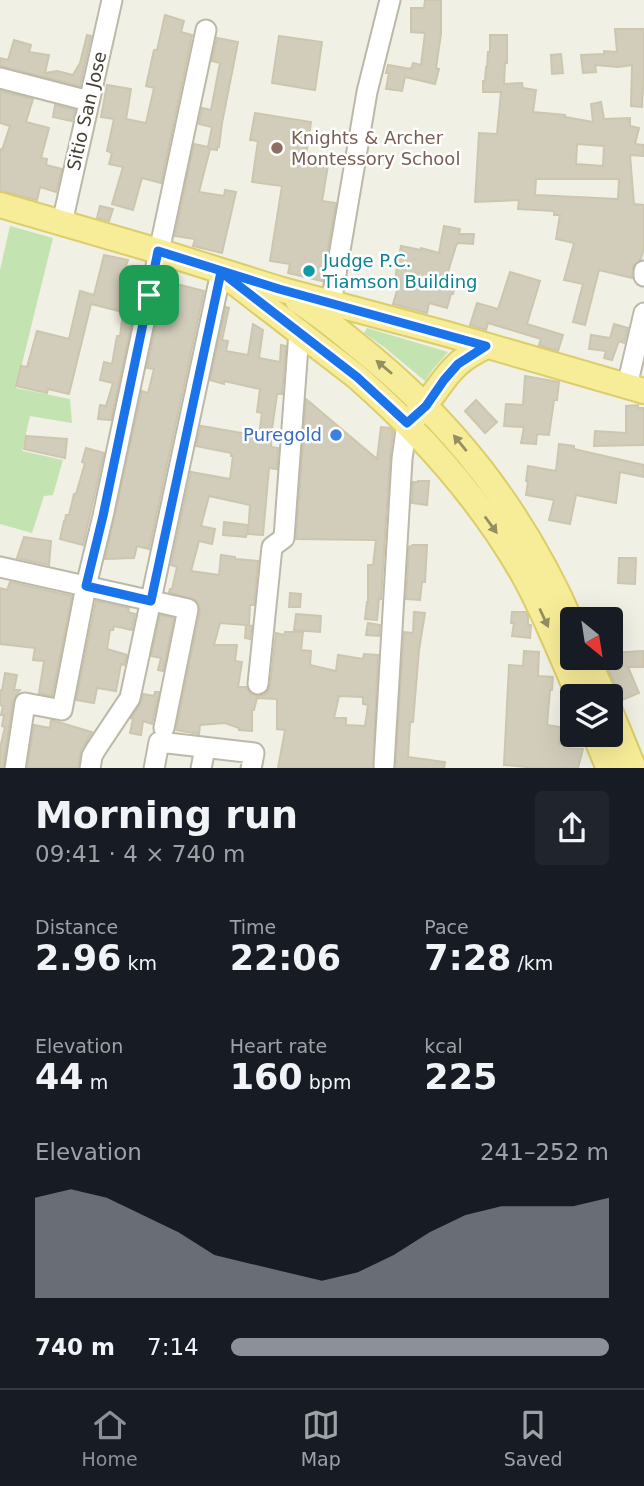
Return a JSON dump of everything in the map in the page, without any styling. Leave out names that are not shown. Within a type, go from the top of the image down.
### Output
[{"type":"main road","points":[[0,205],[279,289],[302,303],[329,313],[486,346],[636,388]]},
{"type":"main road","points":[[221,272],[357,377],[407,423],[468,493],[496,531],[523,551],[561,607]]},
{"type":"main road","points":[[329,313],[453,434],[517,519],[533,593],[574,684]]},
{"type":"main road","points":[[407,423],[426,406],[458,364],[486,346]]},
{"type":"main road","points":[[623,742],[634,768]]},
{"type":"main road","points":[[600,747],[609,768]]},
{"type":"street","name":"Sitio San Jose","points":[[62,223],[112,0]]},
{"type":"street","points":[[329,313],[367,92],[390,0]]},
{"type":"street","points":[[15,768],[25,703],[62,709],[206,30]]},
{"type":"street","points":[[0,78],[89,101]]},
{"type":"street","points":[[90,768],[92,755],[130,698],[221,272]]},
{"type":"street","points":[[636,388],[644,313]]},
{"type":"street","points":[[258,684],[272,547],[284,538],[299,332]]},
{"type":"street","points":[[384,765],[402,459],[407,423]]},
{"type":"street","points":[[0,567],[188,609],[164,728]]},
{"type":"street","points":[[154,768],[159,742],[254,753],[251,768]]},
{"type":"street","points":[[201,768],[205,748]]},
{"type":"green space","points":[[10,226],[53,238],[16,388],[70,399],[72,423],[30,416],[22,451],[63,460],[53,495],[44,496],[32,533],[0,524],[0,270]]},
{"type":"green space","points":[[367,328],[448,352],[425,381],[364,333]]},
{"type":"building","points":[[425,0],[441,0],[441,34],[436,68],[439,69],[435,84],[405,77],[402,91],[386,89],[388,65],[411,69],[413,63],[421,65],[425,33],[411,32],[411,8],[424,8]]},
{"type":"building","points":[[165,15],[184,21],[181,32],[192,35],[161,183],[142,178],[133,210],[112,204],[123,167],[109,164],[112,153],[107,151],[114,119],[101,117],[107,85],[131,89],[126,119],[146,123],[154,88],[146,86]]},
{"type":"building","points":[[615,29],[644,29],[642,107],[631,106],[632,65],[595,65],[596,72],[583,73],[581,55],[617,52]]},
{"type":"building","points":[[87,35],[91,36],[80,86],[0,66],[0,58],[8,60],[14,40],[31,45],[29,52],[49,55],[45,73],[57,71],[73,75],[80,63]]},
{"type":"building","points":[[490,35],[507,35],[504,84],[522,83],[523,88],[536,90],[533,112],[565,115],[593,122],[591,104],[601,102],[604,119],[630,118],[630,126],[639,128],[635,144],[644,145],[644,156],[630,155],[634,204],[644,205],[644,247],[641,259],[633,266],[632,278],[599,270],[585,325],[573,322],[583,284],[564,280],[574,243],[556,239],[560,215],[554,215],[554,211],[518,209],[519,200],[475,202],[479,133],[497,134],[501,92],[483,92]],"holes":[[[577,144],[604,146],[603,166],[576,164]],[[536,179],[619,179],[618,199],[535,195]]]},
{"type":"building","points":[[279,36],[322,42],[315,90],[272,83]]},
{"type":"building","points":[[217,38],[238,42],[219,147],[217,150],[210,149],[199,192],[224,196],[225,190],[236,192],[222,253],[193,246],[195,239],[175,236],[194,144],[208,147],[212,127],[199,124],[202,108],[211,110],[220,63],[212,61]]},
{"type":"building","points":[[561,54],[563,73],[552,74],[551,55]]},
{"type":"building","points":[[0,91],[33,99],[26,122],[49,128],[41,158],[47,159],[46,165],[62,169],[56,192],[40,187],[37,200],[0,191],[0,149],[2,150],[10,126],[0,123]]},
{"type":"building","points":[[55,105],[75,110],[72,121],[53,117]]},
{"type":"building","points":[[255,113],[311,122],[305,161],[328,165],[322,201],[336,203],[322,281],[288,273],[290,264],[270,261],[282,186],[252,182],[258,141],[250,140]]},
{"type":"building","points":[[100,206],[113,209],[109,221],[97,218]]},
{"type":"building","points":[[444,226],[460,229],[459,234],[474,234],[473,244],[458,243],[456,246],[446,278],[456,280],[447,308],[429,303],[427,313],[393,304],[400,280],[395,279],[401,246],[439,253]]},
{"type":"building","points":[[104,255],[128,260],[126,266],[143,270],[111,420],[98,419],[100,405],[106,406],[113,383],[100,380],[104,362],[112,364],[123,312],[91,304],[69,394],[48,389],[47,393],[16,386],[21,366],[27,367],[37,331],[69,339],[80,291],[94,295]]},
{"type":"building","points":[[510,272],[540,281],[527,324],[563,335],[558,351],[539,345],[541,339],[488,323],[486,330],[470,325],[477,303],[498,309]]},
{"type":"building","points":[[165,281],[204,291],[149,549],[137,546],[134,558],[105,559],[142,391],[148,393],[154,369],[147,368]]},
{"type":"building","points":[[226,307],[229,308],[222,340],[228,341],[226,351],[248,355],[253,324],[263,330],[259,358],[280,362],[281,345],[286,346],[282,394],[277,394],[272,429],[271,447],[278,448],[277,469],[269,468],[263,535],[248,534],[250,505],[209,496],[201,526],[215,529],[212,544],[199,541],[191,571],[219,575],[221,555],[258,561],[254,605],[250,605],[247,625],[252,626],[250,639],[245,638],[246,625],[220,623],[214,645],[237,645],[235,661],[242,662],[238,687],[246,687],[250,693],[257,696],[264,695],[270,686],[276,633],[284,635],[285,632],[303,632],[301,650],[311,651],[310,665],[336,671],[338,655],[363,659],[364,654],[378,655],[373,768],[278,768],[285,730],[277,729],[277,699],[257,698],[252,710],[252,731],[239,730],[225,723],[200,725],[199,734],[176,730],[200,611],[196,600],[169,592],[177,567],[171,565],[191,472],[230,479],[233,456],[231,453],[196,446],[201,426],[259,436],[262,413],[257,412],[260,389],[210,380]],"holes":[[[339,696],[363,697],[363,704],[368,705],[365,726],[346,725],[346,718],[334,718]]]},
{"type":"building","points":[[614,324],[628,328],[624,343],[619,341],[612,360],[604,358],[606,351],[589,349],[591,335],[610,338]]},
{"type":"building","points":[[525,376],[559,382],[549,435],[537,434],[536,444],[521,443],[524,427],[504,426],[506,404],[523,405]]},
{"type":"building","name":"Puregold","points":[[306,399],[377,459],[381,427],[393,431],[381,599],[377,620],[365,619],[368,565],[373,565],[376,540],[296,539]]},
{"type":"building","points":[[476,400],[497,422],[485,433],[465,411]]},
{"type":"building","points":[[638,405],[638,408],[644,408],[644,445],[594,446],[595,431],[626,433],[626,406]]},
{"type":"building","points":[[26,436],[67,439],[65,458],[24,449]]},
{"type":"building","points":[[559,444],[644,465],[644,477],[620,472],[616,503],[576,495],[570,524],[549,520],[554,500],[526,495],[526,481],[528,466],[556,471]]},
{"type":"building","points":[[86,448],[104,453],[83,545],[60,539],[85,463],[82,462]]},
{"type":"building","points":[[429,481],[427,505],[412,503],[413,482]]},
{"type":"building","points":[[224,522],[248,525],[246,537],[223,535]]},
{"type":"building","points":[[24,537],[51,541],[49,565],[17,558]]},
{"type":"building","points":[[427,545],[425,582],[422,582],[420,600],[406,599],[409,547]]},
{"type":"building","points":[[619,558],[636,558],[635,584],[618,583]]},
{"type":"building","points":[[10,582],[72,596],[52,696],[39,693],[44,661],[33,660],[35,648],[0,644],[0,588],[7,590]]},
{"type":"building","points":[[290,593],[301,594],[300,607],[289,607]]},
{"type":"building","points":[[96,601],[129,608],[128,612],[135,614],[132,630],[114,626],[113,630],[110,630],[107,649],[127,655],[124,665],[121,664],[116,691],[97,688],[94,703],[76,700]]},
{"type":"building","points":[[414,612],[425,613],[413,722],[410,722],[408,757],[445,762],[444,768],[395,768],[404,632],[413,633]]},
{"type":"building","points":[[512,612],[526,612],[528,625],[531,625],[530,638],[512,636]]},
{"type":"building","points":[[296,614],[321,616],[320,632],[294,630]]},
{"type":"building","points":[[160,615],[174,618],[163,671],[158,670],[161,658],[151,656]]},
{"type":"building","points":[[368,623],[380,625],[379,636],[366,635]]},
{"type":"building","points":[[524,651],[539,652],[538,676],[553,677],[547,725],[560,727],[560,747],[583,749],[578,768],[526,768],[504,765],[509,665],[523,666]]},
{"type":"building","points":[[644,651],[643,667],[628,667],[639,693],[623,700],[623,684],[615,684],[608,670],[623,670],[623,652]]},
{"type":"building","points":[[5,673],[17,675],[14,690],[20,690],[13,701],[3,768],[0,768],[0,748],[5,727],[2,726],[4,715],[1,715],[3,706],[0,705],[0,690],[2,691]]},
{"type":"building","points":[[155,692],[159,692],[152,724],[143,721],[141,735],[130,733],[131,718],[143,694],[154,696]]},
{"type":"building","points":[[51,720],[92,732],[81,750],[78,768],[27,768],[34,725],[50,728]]},
{"type":"place","name":"Knights & Archer Montessory School","points":[[277,148]]},
{"type":"place","name":"Judge P.C. Tiamson Building","points":[[309,271]]},
{"type":"place","name":"Puregold","points":[[336,435]]},
{"type":"route","points":[[158,251],[279,289],[486,346],[458,364],[426,406],[407,423],[357,377],[221,272],[151,601],[86,586],[149,295],[158,251]]}]
